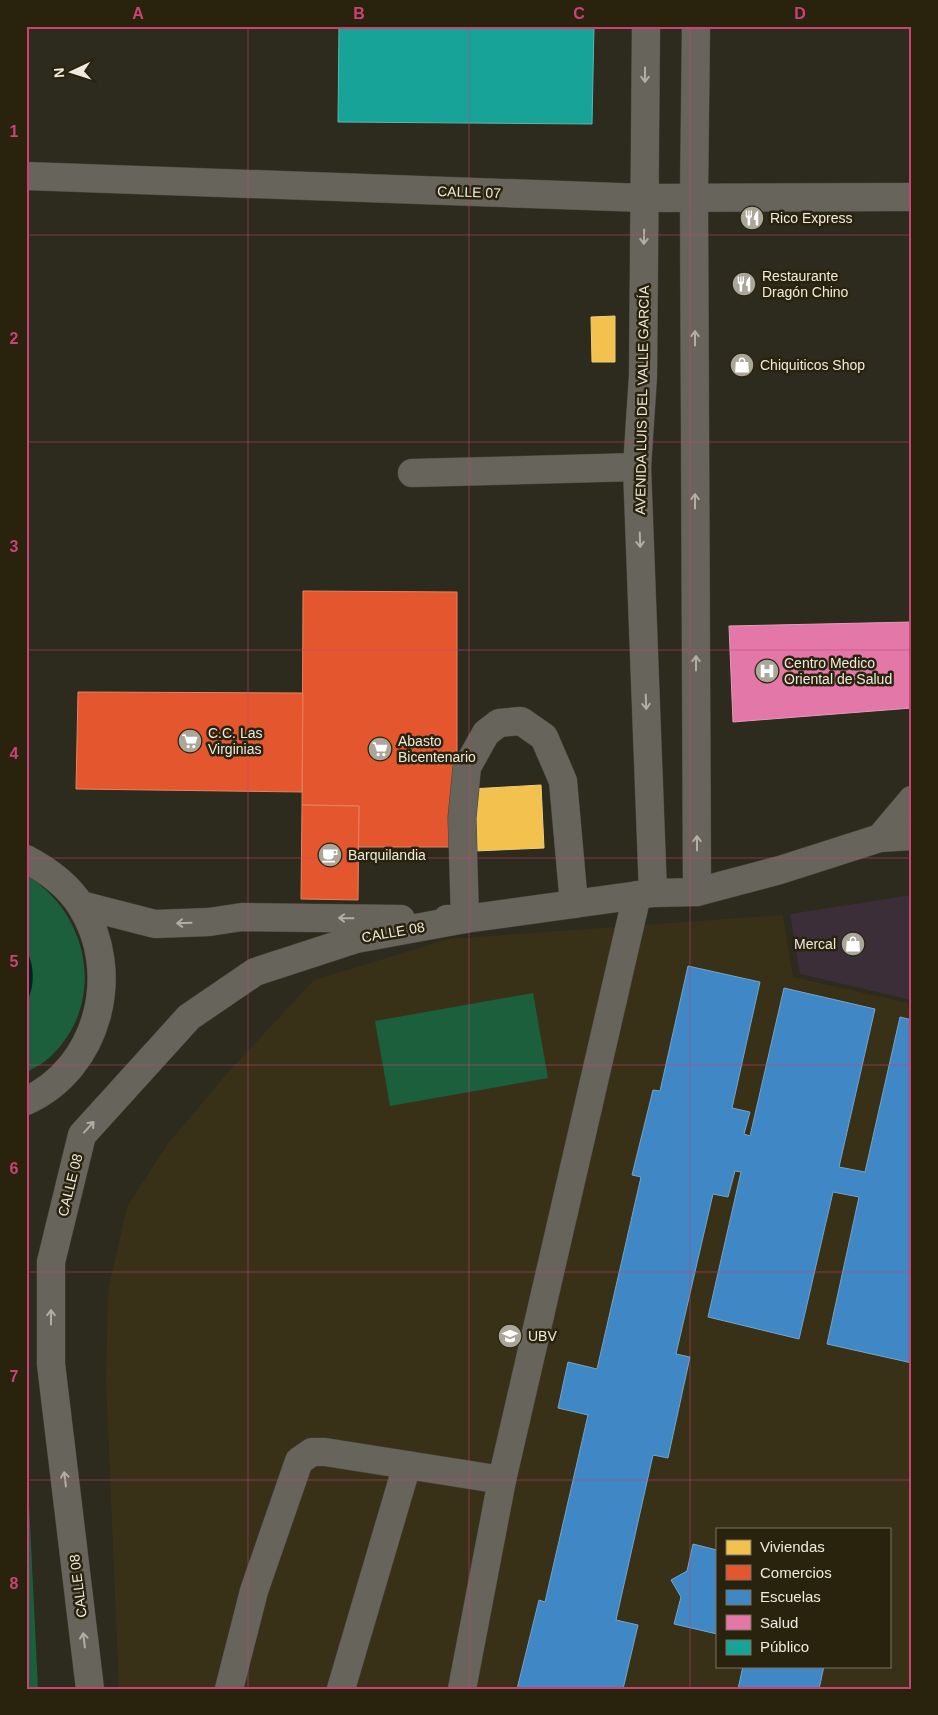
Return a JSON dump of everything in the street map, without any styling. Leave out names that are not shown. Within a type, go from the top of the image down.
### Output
[{"type":"street","name":"AVENIDA LUIS DEL VALLE GARCÍA","points":[[462,1689],[502,1480],[645,894],[637,467],[643,376],[646,26]]},
{"type":"street","points":[[696,26],[694,197],[697,892]]},
{"type":"street","name":"CALLE 07","points":[[26,176],[645,198],[912,197]]},
{"type":"street","points":[[412,473],[637,467]]},
{"type":"street","points":[[465,919],[462,818],[467,767],[486,733],[499,723],[521,721],[544,737],[563,781],[574,904]]},
{"type":"street","points":[[880,838],[912,800]]},
{"type":"street","points":[[81,905],[156,924],[209,922],[242,917],[465,919],[645,894],[697,892],[780,870],[880,838],[912,836]]},
{"type":"street","points":[[26,859],[49,871],[81,905],[98,944],[103,986],[95,1028],[74,1065],[34,1098],[26,1124]]},
{"type":"street","name":"CALLE 08","points":[[90,1689],[50,1364],[51,1262],[82,1135],[189,1017],[255,972],[356,939],[465,919]]},
{"type":"street","points":[[229,1689],[254,1591],[298,1461],[312,1452],[325,1452],[502,1480]]},
{"type":"street","points":[[340,1689],[407,1465]]},
{"type":"shaded area","name":"Mercal","points":[[912,895],[912,1000],[800,974],[790,914]]},
{"type":"shaded area","name":"UBV","points":[[783,915],[793,977],[912,1004],[912,1689],[119,1689],[106,1381],[108,1291],[127,1207],[166,1146],[230,1070],[314,980],[449,939]]},
{"type":"green space","points":[[26,875],[48,892],[65,913],[77,936],[84,961],[84,987],[79,1013],[67,1037],[49,1058],[26,1073]]},
{"type":"green space","points":[[533,993],[548,1078],[390,1106],[375,1021]]},
{"type":"green space","points":[[26,1439],[38,1689],[26,1689]]},
{"type":"water","points":[[26,950],[31,962],[33,976],[31,990],[26,1003]]},
{"type":"building: Viviendas","points":[[615,316],[615,362],[592,362],[591,317]]},
{"type":"building: Viviendas","points":[[541,785],[544,848],[475,851],[471,789]]},
{"type":"building: Comercios","name":"Abasto Bicentenario","points":[[303,591],[457,592],[457,847],[358,847],[359,806],[302,805]]},
{"type":"building: Comercios","name":"C.C. Las Virginias","points":[[78,692],[303,693],[302,792],[76,789]]},
{"type":"building: Comercios","name":"Barquilandia","points":[[302,805],[359,806],[358,900],[301,899]]},
{"type":"building: Escuelas","points":[[688,966],[760,982],[732,1108],[750,1112],[744,1134],[750,1136],[784,988],[875,1009],[839,1167],[865,1172],[900,1017],[912,1020],[912,1363],[827,1344],[859,1197],[833,1192],[799,1339],[708,1317],[741,1172],[735,1171],[728,1197],[713,1194],[676,1354],[690,1357],[668,1458],[653,1455],[616,1620],[638,1625],[623,1689],[517,1689],[539,1600],[545,1602],[588,1415],[558,1408],[568,1362],[597,1369],[641,1177],[632,1175],[653,1090],[660,1091]]},
{"type":"building: Escuelas","points":[[693,1544],[716,1550],[716,1634],[674,1624],[681,1597],[671,1580],[687,1571]]},
{"type":"building: Escuelas","points":[[743,1668],[824,1668],[819,1689],[738,1689]]},
{"type":"building: Salud","points":[[912,622],[912,708],[733,722],[729,626]]},
{"type":"building: Público","points":[[339,26],[594,26],[592,124],[338,122]]},
{"type":"place","name":"Rico Express","points":[[752,218]]},
{"type":"place","name":"Restaurante Dragón Chino","points":[[744,284]]},
{"type":"place","name":"Chiquiticos Shop","points":[[742,365]]},
{"type":"place","name":"Centro Medico Oriental de Salud","points":[[767,671]]},
{"type":"place","name":"C.C. Las Virginias","points":[[190,741]]},
{"type":"place","name":"Abasto Bicentenario","points":[[380,749]]},
{"type":"place","name":"Barquilandia","points":[[330,855]]},
{"type":"place","name":"Mercal","points":[[853,944]]},
{"type":"place","name":"UBV","points":[[510,1336]]}]
